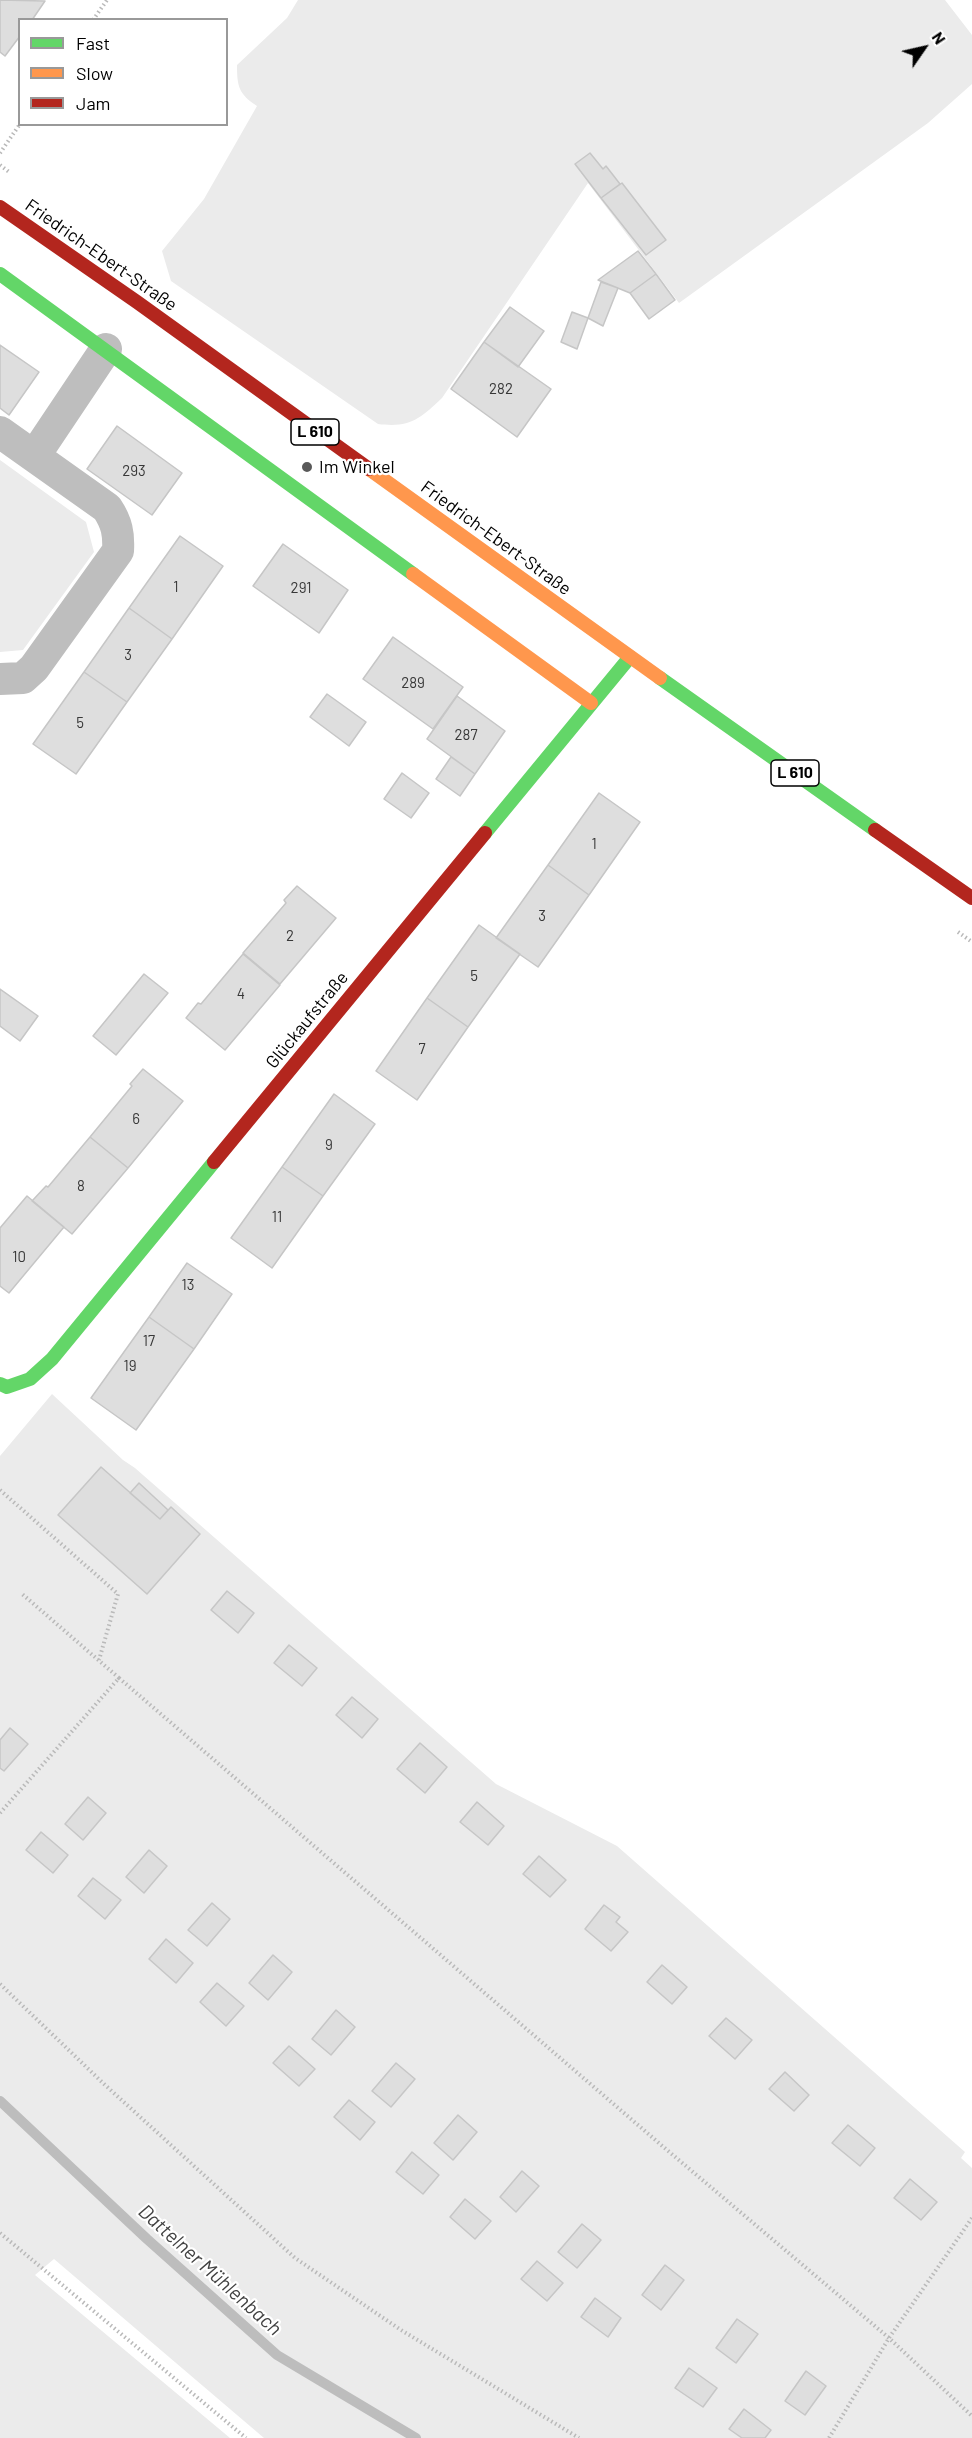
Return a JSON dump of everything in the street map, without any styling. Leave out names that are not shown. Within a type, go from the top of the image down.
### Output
[{"type":"street","name":"Friedrich-Ebert-Straße","points":[[0,207],[972,898]]},
{"type":"street","points":[[0,274],[591,703]]},
{"type":"street","points":[[35,455],[105,349]]},
{"type":"street","points":[[0,432],[107,508],[115,521],[119,534],[118,551],[34,668],[23,678],[0,679]]},
{"type":"street","name":"Glückaufstraße","points":[[0,1384],[7,1387],[30,1379],[52,1359],[630,657]]},
{"type":"path","points":[[94,18],[107,0]]},
{"type":"path","points":[[0,153],[19,126]]},
{"type":"path","points":[[0,1490],[118,1594],[99,1660]]},
{"type":"path","points":[[21,1593],[658,2143],[889,2338],[972,2416]]},
{"type":"path","points":[[0,1813],[118,1678]]},
{"type":"path","points":[[0,1984],[104,2084],[295,2258],[401,2330],[579,2438]]},
{"type":"path","points":[[830,2438],[889,2338],[972,2218]]},
{"type":"path","points":[[0,2233],[246,2438]]},
{"type":"shaded area","points":[[298,0],[945,0],[972,35],[972,84],[928,123],[679,303],[588,183],[442,398],[421,417],[407,423],[378,424],[171,281],[162,251],[204,199],[257,106],[246,98],[240,89],[237,65],[287,18]]},
{"type":"shaded area","points":[[0,460],[86,522],[94,552],[23,650],[0,652]]},
{"type":"shaded area","points":[[52,1394],[123,1460],[135,1468],[496,1784],[617,1846],[965,2152],[961,2158],[972,2168],[972,2438],[264,2438],[54,2259],[35,2275],[230,2438],[0,2438],[0,1456]]},
{"type":"building","points":[[0,0],[45,1],[33,18],[18,18],[18,39],[5,56],[0,52]]},
{"type":"building","points":[[590,153],[603,169],[606,166],[620,184],[601,198],[575,164]]},
{"type":"building","points":[[622,183],[666,240],[646,255],[601,198]]},
{"type":"building","points":[[638,251],[656,274],[630,293],[598,280]]},
{"type":"building","points":[[656,274],[675,300],[649,319],[630,293]]},
{"type":"building","points":[[601,282],[618,288],[603,326],[588,318]]},
{"type":"building","points":[[510,307],[544,331],[518,367],[484,342]]},
{"type":"building","points":[[572,312],[588,318],[577,349],[561,342]]},
{"type":"building","points":[[484,342],[551,389],[517,437],[451,389]]},
{"type":"building","points":[[0,345],[39,372],[9,415],[0,408]]},
{"type":"building","points":[[117,426],[182,473],[152,515],[87,469]]},
{"type":"building","points":[[180,536],[223,566],[172,639],[129,608]]},
{"type":"building","points":[[283,544],[348,590],[319,633],[253,586]]},
{"type":"building","points":[[129,608],[172,639],[127,702],[84,672]]},
{"type":"building","points":[[393,637],[463,687],[433,729],[363,679]]},
{"type":"building","points":[[84,672],[127,702],[76,774],[33,744]]},
{"type":"building","points":[[327,694],[366,722],[349,746],[310,717]]},
{"type":"building","points":[[457,696],[505,731],[475,774],[427,739]]},
{"type":"building","points":[[451,757],[475,774],[460,796],[436,779]]},
{"type":"building","points":[[402,773],[429,793],[411,818],[384,799]]},
{"type":"building","points":[[599,793],[640,822],[589,895],[548,865]]},
{"type":"building","points":[[548,865],[589,895],[538,967],[496,938]]},
{"type":"building","points":[[297,886],[336,918],[280,984],[243,953],[286,903],[284,900]]},
{"type":"building","points":[[479,925],[520,954],[468,1027],[427,998]]},
{"type":"building","points":[[243,954],[280,985],[225,1050],[186,1018],[198,1003],[201,1004]]},
{"type":"building","points":[[144,974],[168,993],[116,1055],[93,1036]]},
{"type":"building","points":[[0,989],[38,1016],[20,1041],[0,1026]]},
{"type":"building","points":[[427,998],[468,1027],[417,1100],[376,1071]]},
{"type":"building","points":[[143,1069],[183,1101],[128,1168],[90,1137]]},
{"type":"building","points":[[334,1094],[375,1124],[323,1196],[282,1167]]},
{"type":"building","points":[[90,1137],[128,1168],[72,1234],[32,1201],[46,1186],[48,1187]]},
{"type":"building","points":[[282,1167],[323,1196],[272,1268],[231,1238]]},
{"type":"building","points":[[27,1196],[64,1227],[9,1293],[0,1286],[0,1228]]},
{"type":"building","points":[[187,1263],[232,1294],[194,1349],[149,1317]]},
{"type":"building","points":[[149,1317],[194,1349],[136,1430],[91,1398]]},
{"type":"building","points":[[101,1467],[160,1519],[171,1507],[200,1534],[147,1594],[58,1515]]},
{"type":"building","points":[[139,1483],[168,1510],[160,1519],[130,1493]]},
{"type":"building","points":[[227,1591],[254,1613],[238,1633],[211,1610]]},
{"type":"building","points":[[289,1645],[317,1668],[302,1686],[274,1663]]},
{"type":"building","points":[[352,1697],[378,1719],[362,1738],[336,1715]]},
{"type":"building","points":[[10,1728],[28,1744],[4,1771],[0,1768],[0,1740]]},
{"type":"building","points":[[420,1743],[447,1767],[425,1793],[397,1769]]},
{"type":"building","points":[[88,1797],[106,1813],[83,1840],[65,1824]]},
{"type":"building","points":[[477,1802],[504,1826],[488,1845],[460,1822]]},
{"type":"building","points":[[41,1832],[68,1855],[53,1873],[26,1850]]},
{"type":"building","points":[[149,1850],[167,1866],[144,1893],[126,1877]]},
{"type":"building","points":[[539,1856],[566,1880],[550,1897],[523,1874]]},
{"type":"building","points":[[93,1878],[121,1900],[105,1919],[78,1896]]},
{"type":"building","points":[[212,1903],[230,1919],[207,1946],[188,1930]]},
{"type":"building","points":[[604,1905],[620,1917],[616,1922],[628,1932],[611,1951],[585,1929]]},
{"type":"building","points":[[166,1939],[193,1963],[176,1983],[149,1959]]},
{"type":"building","points":[[273,1955],[292,1972],[268,2000],[249,1983]]},
{"type":"building","points":[[662,1965],[687,1987],[672,2004],[647,1982]]},
{"type":"building","points":[[217,1983],[244,2006],[226,2026],[200,2002]]},
{"type":"building","points":[[336,2010],[355,2027],[331,2055],[312,2039]]},
{"type":"building","points":[[726,2018],[752,2040],[735,2059],[709,2036]]},
{"type":"building","points":[[289,2046],[315,2069],[299,2086],[273,2063]]},
{"type":"building","points":[[396,2063],[415,2079],[391,2107],[372,2091]]},
{"type":"building","points":[[785,2072],[809,2095],[794,2111],[769,2089]]},
{"type":"building","points":[[349,2100],[375,2122],[360,2140],[334,2117]]},
{"type":"building","points":[[458,2115],[477,2132],[453,2160],[434,2143]]},
{"type":"building","points":[[848,2125],[875,2148],[860,2166],[832,2143]]},
{"type":"building","points":[[412,2152],[439,2175],[423,2194],[396,2172]]},
{"type":"building","points":[[522,2171],[539,2186],[516,2212],[500,2197]]},
{"type":"building","points":[[910,2179],[937,2202],[921,2220],[894,2198]]},
{"type":"building","points":[[465,2199],[491,2221],[475,2239],[450,2217]]},
{"type":"building","points":[[582,2224],[601,2240],[577,2268],[558,2252]]},
{"type":"building","points":[[537,2261],[563,2283],[547,2301],[521,2279]]},
{"type":"building","points":[[665,2265],[684,2280],[661,2310],[642,2295]]},
{"type":"building","points":[[595,2298],[621,2318],[608,2337],[581,2317]]},
{"type":"building","points":[[737,2319],[758,2334],[736,2363],[716,2348]]},
{"type":"building","points":[[689,2368],[717,2388],[703,2407],[675,2388]]},
{"type":"building","points":[[806,2371],[826,2386],[805,2415],[785,2401]]},
{"type":"building","points":[[744,2409],[771,2430],[765,2438],[742,2438],[729,2429]]},
{"type":"waterway","name":"Dattelner Mühlenbach","points":[[0,2101],[147,2239],[277,2355],[416,2438]]},
{"type":"traffic: fast","points":[[0,274],[413,574]]},
{"type":"traffic: fast","points":[[485,833],[630,657]]},
{"type":"traffic: fast","points":[[660,678],[875,830]]},
{"type":"traffic: fast","points":[[0,1384],[7,1387],[30,1379],[52,1359],[214,1162]]},
{"type":"traffic: slow","points":[[369,469],[660,678]]},
{"type":"traffic: slow","points":[[413,574],[591,703]]},
{"type":"traffic: jam","points":[[0,207],[137,302],[369,469]]},
{"type":"traffic: jam","points":[[875,830],[972,898]]},
{"type":"traffic: jam","points":[[214,1162],[485,833]]},
{"type":"place","name":"Im Winkel","points":[[307,467]]}]
